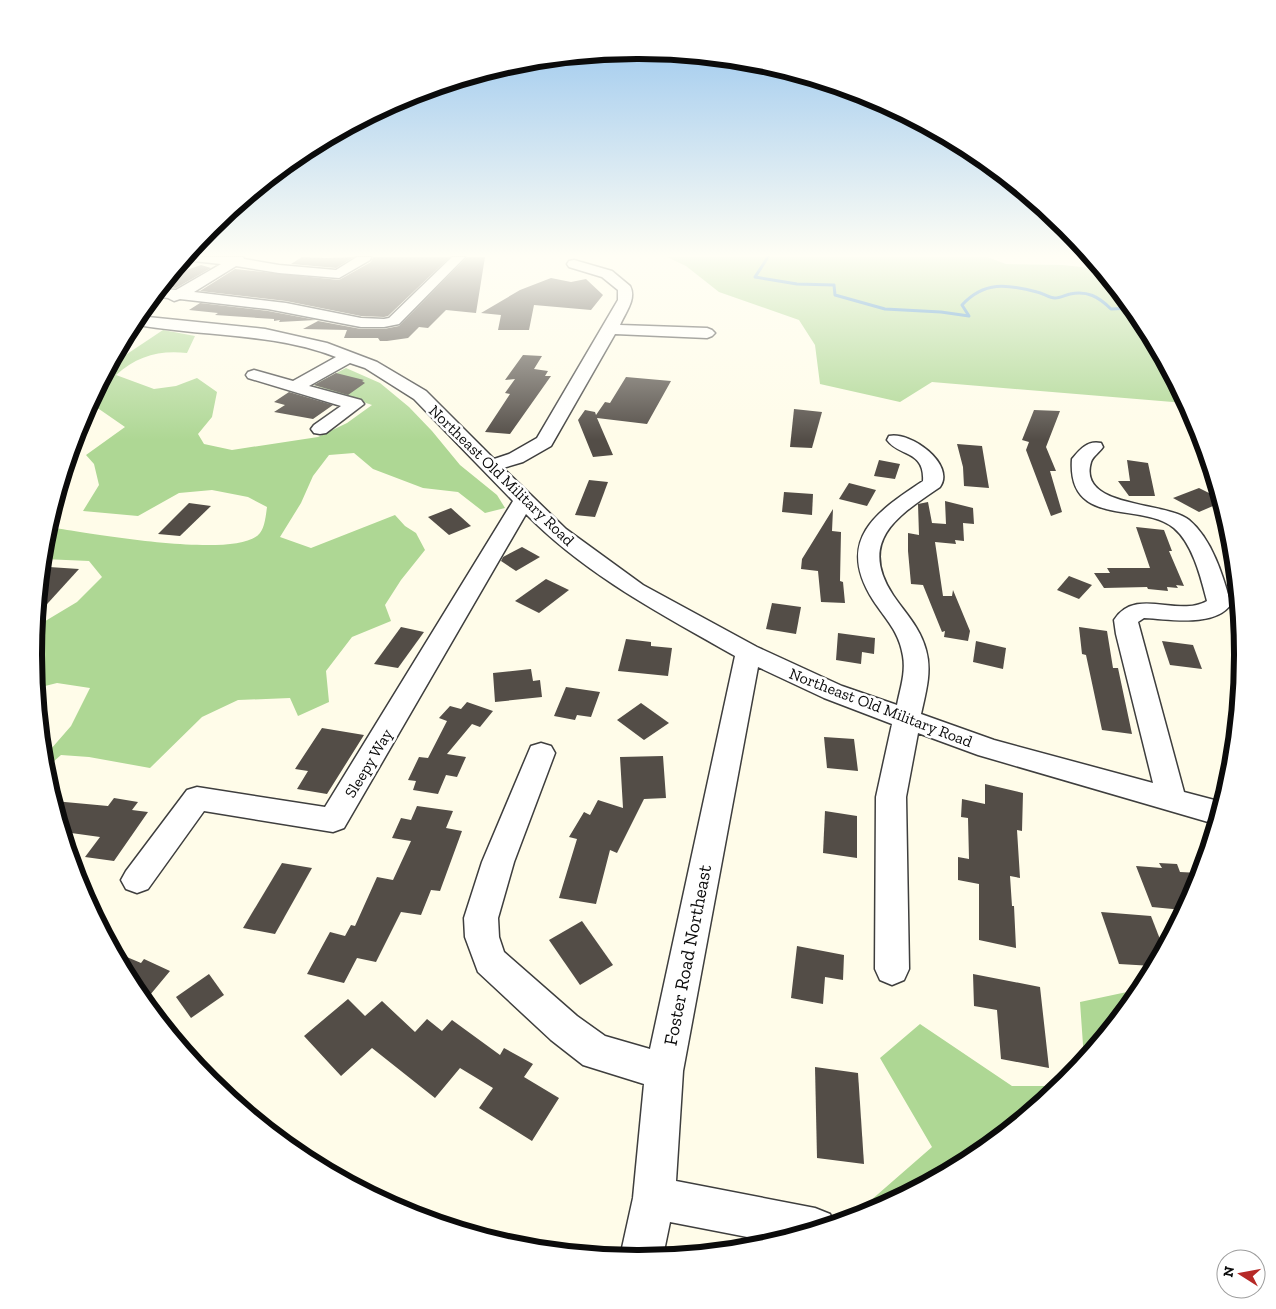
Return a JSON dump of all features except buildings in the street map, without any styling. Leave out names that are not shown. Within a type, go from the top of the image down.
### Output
[{"type":"street","points":[[344,318],[386,324],[397,318]]},
{"type":"street","points":[[490,466],[516,458],[544,442],[616,318]]},
{"type":"street","name":"Northeast Old Military Road","points":[[145,321],[265,334],[321,346],[371,365],[420,395],[558,534],[635,590],[748,653],[833,692],[988,748],[1212,811]]},
{"type":"street","points":[[610,329],[707,334]]},
{"type":"street","points":[[294,387],[349,357]]},
{"type":"street","points":[[254,375],[355,404],[320,429]]},
{"type":"street","points":[[892,968],[891,797],[917,670],[915,650],[902,621],[884,599],[874,580],[867,547],[874,531],[885,518],[933,483],[935,474],[930,463],[922,453],[896,440]]},
{"type":"street","points":[[1094,447],[1082,459],[1081,477],[1093,496],[1109,504],[1161,514],[1180,523],[1192,536],[1216,592],[1219,604],[1212,609],[1198,613],[1139,610],[1126,620],[1128,634],[1172,800]]},
{"type":"street","name":"Sleepy Way","points":[[137,880],[197,798],[333,820],[524,500]]},
{"type":"street","name":"Foster Road Northeast","points":[[643,1250],[654,1198],[664,1071],[748,653]]},
{"type":"street","points":[[540,753],[498,862],[481,918],[482,936],[490,961],[564,1028],[596,1052],[664,1071]]},
{"type":"street","points":[[654,1198],[803,1227]]},
{"type":"green space","points":[[794,318],[1129,318],[1154,357],[1177,402],[932,382],[900,402],[820,384],[815,345],[799,320]]},
{"type":"green space","points":[[163,330],[195,336],[187,353],[167,352],[149,356],[132,363],[116,375],[154,389],[176,386],[197,378],[217,392],[212,417],[198,434],[204,444],[232,450],[318,437],[347,423],[372,405],[314,385],[346,368],[380,383],[409,407],[460,465],[497,495],[505,508],[485,513],[458,492],[423,488],[373,469],[354,453],[329,455],[313,476],[301,503],[280,537],[311,548],[395,515],[405,526],[416,533],[425,550],[401,580],[385,605],[391,621],[352,637],[326,671],[329,702],[298,716],[290,698],[238,700],[202,717],[150,768],[89,757],[61,755],[53,762],[51,749],[71,726],[90,688],[57,683],[44,686],[42,654],[44,622],[77,602],[102,577],[89,561],[51,559],[56,528],[160,542],[223,545],[246,541],[260,533],[264,524],[267,507],[248,497],[212,490],[179,493],[138,516],[83,511],[99,485],[94,464],[86,455],[125,427],[96,409],[122,358]]},
{"type":"green space","points":[[1128,992],[1083,1050],[1080,1002]]},
{"type":"green space","points":[[920,1024],[1012,1086],[1048,1086],[1001,1127],[969,1150],[901,1189],[865,1205],[932,1147],[880,1058]]}]
